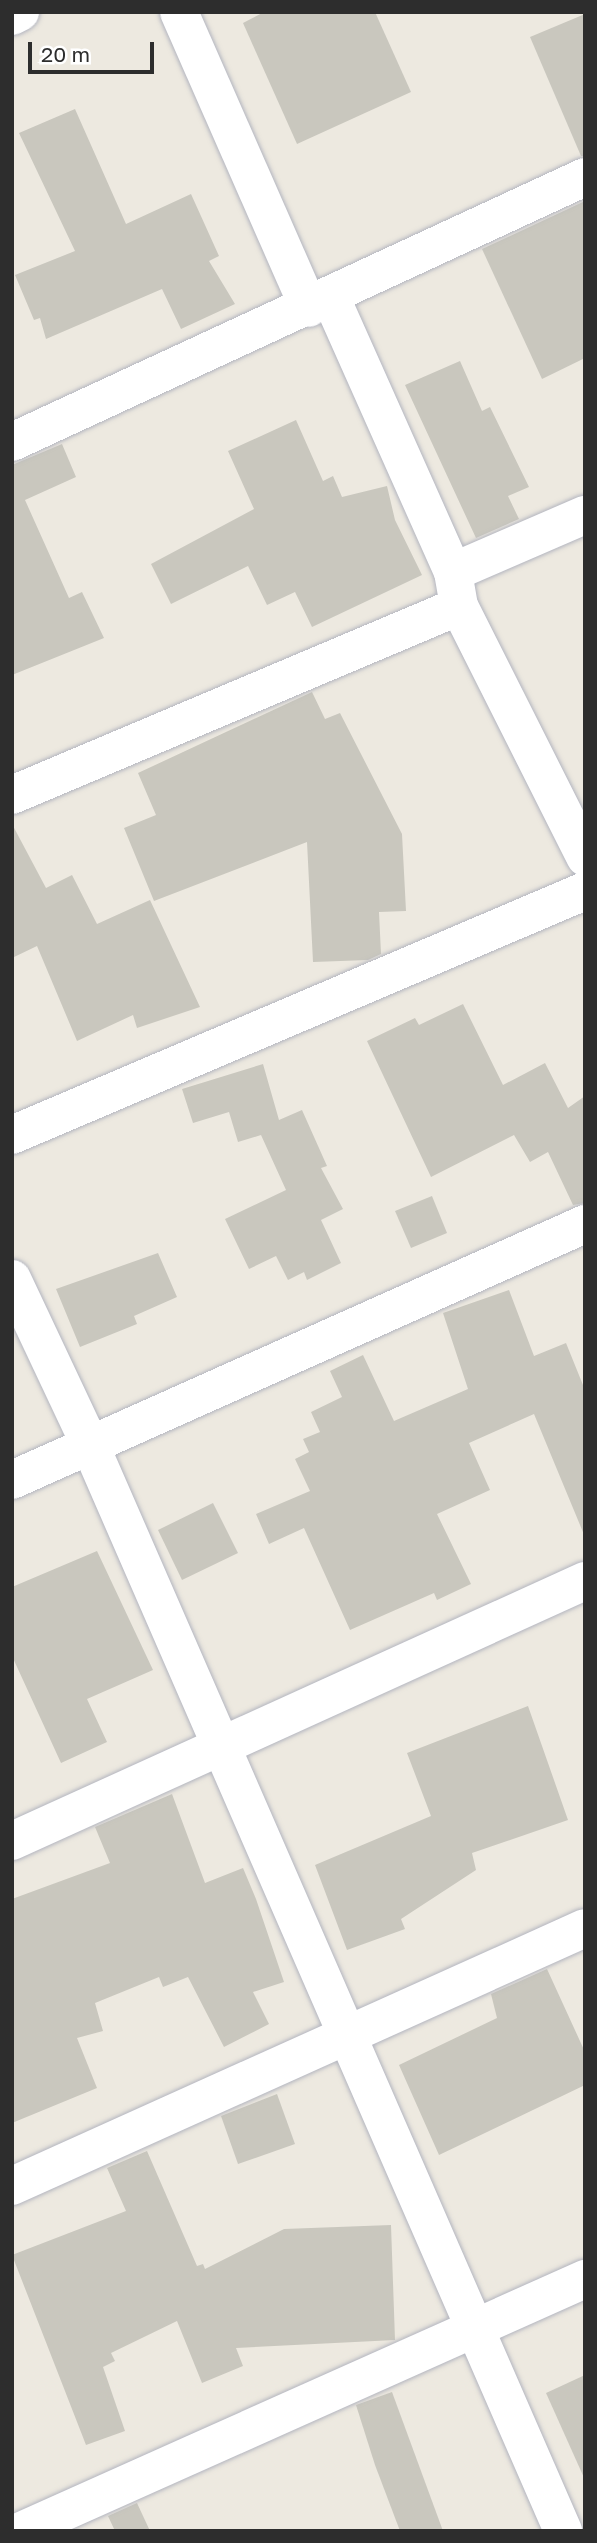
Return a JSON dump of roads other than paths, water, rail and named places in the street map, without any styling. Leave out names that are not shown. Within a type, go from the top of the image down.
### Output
[{"type":"street","points":[[12,16],[20,12]]},
{"type":"street","points":[[179,12],[585,857]]},
{"type":"street","points":[[12,442],[320,303],[585,177]]},
{"type":"street","points":[[12,794],[456,589],[585,514]]},
{"type":"street","points":[[12,1135],[585,891]]},
{"type":"street","points":[[12,1480],[585,1224]]},
{"type":"street","points":[[12,1279],[90,1446],[563,2531]]},
{"type":"street","points":[[12,1841],[585,1581]]},
{"type":"street","points":[[12,2186],[346,2038],[585,1928]]},
{"type":"street","points":[[21,2531],[585,2279]]}]
